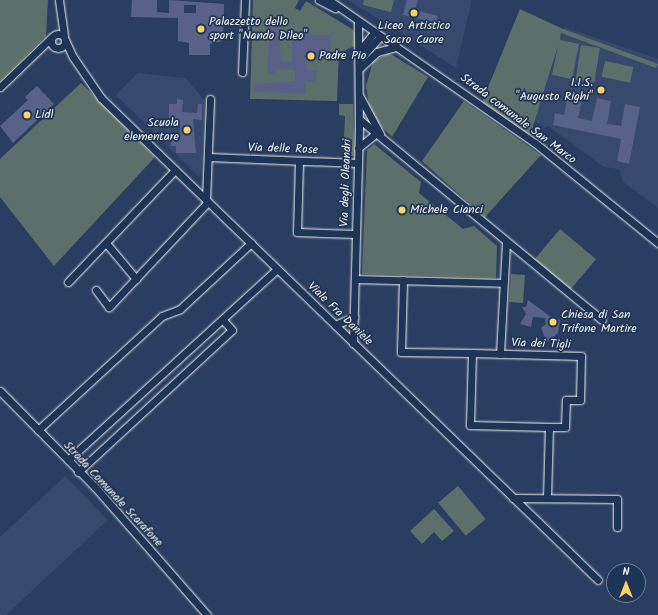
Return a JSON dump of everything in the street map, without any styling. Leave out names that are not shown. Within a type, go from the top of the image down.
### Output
[{"type":"street","name":"Viale Fra Daniele","points":[[59,0],[64,38],[73,57],[101,98],[204,196],[277,269],[598,580]]},
{"type":"street","points":[[242,72],[245,0]]},
{"type":"street","points":[[319,0],[358,21]]},
{"type":"street","points":[[329,0],[358,21]]},
{"type":"street","name":"Viale Fra Daniele","points":[[54,36],[61,19]]},
{"type":"street","name":"Strada comunale San Marco","points":[[358,21],[535,143],[658,244]]},
{"type":"street","name":"Via degli Oleandri","points":[[353,343],[360,68],[358,21]]},
{"type":"street","points":[[360,50],[377,35]]},
{"type":"street","points":[[360,59],[377,35]]},
{"type":"street","points":[[39,50],[57,48],[64,38],[54,36]]},
{"type":"street","points":[[54,36],[51,43],[57,48]]},
{"type":"street","points":[[0,87],[54,36]]},
{"type":"street","points":[[360,68],[377,52],[396,47]]},
{"type":"street","name":"Viale Fra Daniele","points":[[57,48],[73,57]]},
{"type":"street","points":[[359,95],[382,138]]},
{"type":"street","points":[[96,290],[109,307],[136,279],[204,196],[208,157],[210,99]]},
{"type":"street","points":[[359,122],[373,136],[382,138]]},
{"type":"street","points":[[359,122],[382,138],[602,320]]},
{"type":"street","points":[[358,148],[373,136]]},
{"type":"street","name":"Via delle Rose","points":[[208,157],[358,163]]},
{"type":"street","points":[[298,161],[297,232],[356,234]]},
{"type":"street","points":[[68,282],[175,170]]},
{"type":"street","points":[[38,430],[162,316],[180,309],[251,242]]},
{"type":"street","points":[[500,354],[506,242]]},
{"type":"street","points":[[106,243],[136,279]]},
{"type":"street","points":[[68,460],[223,320],[277,269]]},
{"type":"street","points":[[354,279],[503,283]]},
{"type":"street","name":"Via dei Tigli","points":[[403,280],[401,352],[581,356],[580,400],[566,400],[566,427],[470,425],[472,354]]},
{"type":"street","points":[[335,325],[354,317]]},
{"type":"street","points":[[344,333],[354,317]]},
{"type":"street","points":[[78,472],[232,330],[223,320]]},
{"type":"street","name":"Strada Comunale Scarafone","points":[[0,391],[78,472],[95,487],[207,615]]},
{"type":"street","points":[[547,498],[549,427]]},
{"type":"street","points":[[513,498],[617,499],[617,527]]},
{"type":"shaded area","points":[[348,0],[472,0],[456,68],[423,47]]},
{"type":"shaded area","name":"I.I.S. \"Augusto Righi\"","points":[[564,27],[658,59],[658,208],[623,182],[619,169],[604,167],[548,126],[545,128],[535,121]]},
{"type":"shaded area","points":[[138,73],[186,78],[205,101],[201,175],[198,176],[116,95]]},
{"type":"shaded area","points":[[65,476],[108,520],[6,615],[0,615],[0,537]]},
{"type":"green space","points":[[0,0],[48,0],[46,36],[0,81]]},
{"type":"green space","points":[[253,0],[299,0],[295,8],[300,11],[306,1],[352,29],[355,33],[355,46],[339,53],[337,101],[250,99]]},
{"type":"green space","points":[[364,0],[394,0],[391,12],[363,5]]},
{"type":"green space","points":[[520,9],[563,29],[658,64],[656,68],[561,33],[560,40],[579,44],[572,79],[552,75],[558,46],[530,136],[482,102]]},
{"type":"green space","points":[[581,45],[600,48],[594,83],[576,80]]},
{"type":"green space","points":[[389,53],[428,77],[392,137],[378,123],[369,105],[366,86],[373,61]]},
{"type":"green space","points":[[605,61],[633,67],[630,83],[602,77]]},
{"type":"green space","points":[[81,83],[155,157],[54,266],[0,197],[0,159]]},
{"type":"green space","points":[[464,101],[541,155],[485,217],[422,161]]},
{"type":"green space","points":[[339,104],[353,104],[355,156],[343,156],[345,116],[339,115]]},
{"type":"green space","name":"Michele Cianci","points":[[374,144],[421,182],[419,193],[463,229],[474,226],[497,246],[496,278],[362,274],[367,150]]},
{"type":"green space","points":[[560,229],[596,259],[570,290],[534,260]]},
{"type":"green space","points":[[511,274],[525,275],[523,303],[509,302]]},
{"type":"green space","points":[[458,486],[486,519],[466,536],[438,503]]},
{"type":"green space","points":[[434,509],[454,531],[442,541],[434,532],[422,544],[410,531]]},
{"type":"building","name":"Palazzetto dello sport \"Nando Dileo\"","points":[[132,0],[157,0],[157,12],[169,13],[169,0],[224,4],[223,41],[210,44],[210,55],[189,55],[189,43],[178,41],[178,18],[131,17]],"holes":[[[184,5],[196,5],[196,13],[184,13]]]},
{"type":"building","name":"Liceo Artistico Sacro Cuore","points":[[407,0],[418,0],[415,10],[438,16],[436,23],[403,15]]},
{"type":"building","name":"Padre Pio","points":[[270,22],[278,23],[281,61],[292,62],[292,38],[299,38],[299,30],[310,31],[310,35],[331,35],[330,60],[307,60],[307,70],[317,70],[316,82],[306,82],[306,94],[254,92],[254,84],[295,81],[295,70],[276,69],[276,74],[267,74]]},
{"type":"building","name":"Lidl","points":[[37,86],[54,104],[13,143],[0,126],[28,100],[25,97]]},
{"type":"building","name":"I.I.S. \"Augusto Righi\"","points":[[568,92],[583,95],[578,118],[592,121],[597,98],[611,101],[607,124],[621,126],[625,104],[640,107],[629,164],[617,161],[621,139],[553,125],[555,113],[564,115]]},
{"type":"building","name":"Scuola elementare","points":[[177,99],[183,100],[182,112],[197,113],[198,104],[202,104],[202,120],[193,119],[196,153],[176,153],[176,146],[171,146],[171,139],[180,140],[180,124],[169,124],[169,104],[177,104]]},
{"type":"building","name":"Chiesa di San Trifone Martire","points":[[528,300],[551,317],[560,320],[558,333],[547,342],[541,328],[546,324],[545,318],[533,317],[531,327],[520,324],[526,314],[522,307],[526,307]]},
{"type":"place","name":"Liceo Artistico Sacro Cuore","points":[[414,13]]},
{"type":"place","name":"Palazzetto dello sport \"Nando Dileo\"","points":[[201,29]]},
{"type":"place","name":"Padre Pio","points":[[311,56]]},
{"type":"place","name":"I.I.S. \"Augusto Righi\"","points":[[601,90]]},
{"type":"place","name":"Lidl","points":[[27,115]]},
{"type":"place","name":"Scuola elementare","points":[[187,130]]},
{"type":"place","name":"Michele Cianci","points":[[402,210]]},
{"type":"place","name":"Chiesa di San Trifone Martire","points":[[553,322]]}]
